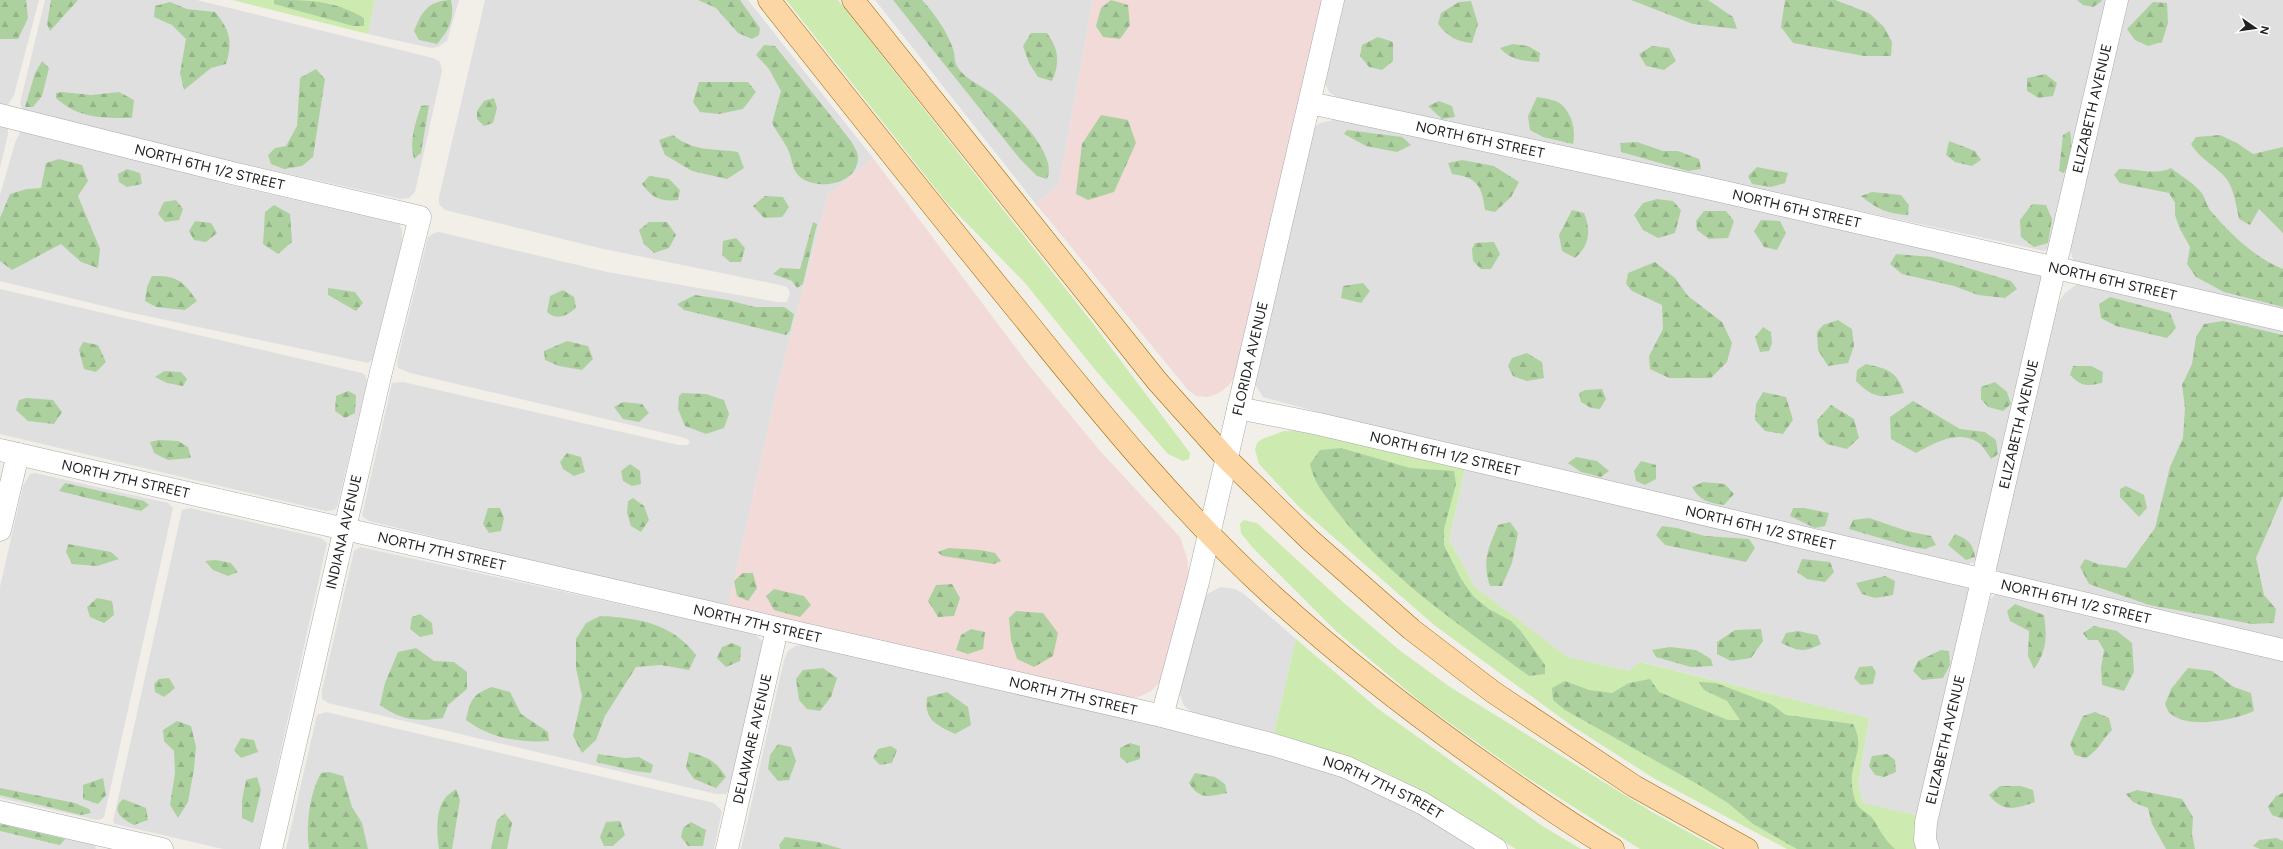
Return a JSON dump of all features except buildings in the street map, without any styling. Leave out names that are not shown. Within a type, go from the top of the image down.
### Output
[{"type":"main road","points":[[769,0],[1104,417],[1179,501],[1209,532],[1273,596],[1367,676],[1463,750],[1586,834],[1613,849]]},
{"type":"main road","points":[[853,0],[1157,381],[1226,458],[1310,540],[1359,585],[1411,629],[1493,692],[1634,786],[1747,849]]},
{"type":"street","name":"FLORIDA AVENUE","points":[[1162,716],[1209,532],[1333,0]]},
{"type":"street","name":"ELIZABETH AVENUE","points":[[1928,849],[1925,840],[1926,822],[2117,0]]},
{"type":"street","name":"NORTH 6TH STREET","points":[[1310,103],[1715,190],[2283,320]]},
{"type":"street","name":"NORTH 6TH 1/2 STREET","points":[[0,115],[232,173],[420,217]]},
{"type":"street","name":"INDIANA AVENUE","points":[[271,849],[344,529],[420,217]]},
{"type":"street","name":"NORTH 6TH 1/2 STREET","points":[[1238,408],[1318,424],[2283,650]]},
{"type":"street","name":"NORTH 7TH STREET","points":[[9,452],[1162,716],[1346,767],[1422,803],[1496,849]]},
{"type":"street","points":[[0,530],[9,452]]},
{"type":"street","name":"DELAWARE AVENUE","points":[[727,849],[777,629]]},
{"type":"street","points":[[0,812],[162,849]]},
{"type":"shaded area","points":[[0,0],[39,0],[14,95],[7,106],[0,105]]},
{"type":"shaded area","points":[[45,0],[197,0],[433,58],[440,62],[442,71],[415,192],[409,198],[401,199],[226,160],[23,111],[20,103]]},
{"type":"shaded area","points":[[375,0],[459,0],[447,41],[438,47],[431,48],[368,34]]},
{"type":"shaded area","points":[[485,0],[748,0],[873,158],[828,195],[779,380],[728,608],[369,521],[362,516],[392,383],[403,382],[679,445],[687,445],[690,442],[687,439],[677,436],[410,373],[398,368],[397,362],[428,237],[434,233],[439,232],[607,272],[778,302],[787,302],[790,293],[787,287],[780,285],[599,248],[445,210],[439,204],[439,197]]},
{"type":"shaded area","points":[[875,0],[1093,0],[1059,184],[1036,204]]},
{"type":"shaded area","points":[[1093,0],[1325,0],[1236,375],[1229,385],[1219,393],[1208,397],[1196,396],[1188,390],[1036,204],[1059,184]]},
{"type":"shaded area","points":[[1342,0],[2108,0],[2049,249],[2044,251],[1338,98],[1329,92],[1324,81]]},
{"type":"shaded area","points":[[2128,0],[2283,0],[2283,311],[2073,261],[2070,247]]},
{"type":"shaded area","points":[[1343,118],[1698,195],[2037,274],[2041,277],[2041,284],[1976,561],[1966,565],[1333,416],[1263,397],[1256,386],[1254,376],[1315,127],[1320,123]]},
{"type":"shaded area","points":[[0,121],[8,128],[8,134],[0,168]]},
{"type":"shaded area","points":[[24,129],[230,185],[399,224],[402,231],[402,241],[372,360],[368,363],[128,312],[0,281],[0,195],[15,143],[21,130]]},
{"type":"shaded area","points":[[873,158],[1028,364],[1101,452],[1180,537],[1187,558],[1189,573],[1184,598],[1159,683],[1151,691],[1139,697],[1126,698],[728,608],[779,380],[828,195]]},
{"type":"shaded area","points":[[2082,283],[2283,327],[2283,640],[2007,577],[1997,570],[1995,566],[2055,308],[2065,293],[2076,285]]},
{"type":"shaded area","points":[[0,289],[362,373],[365,375],[367,382],[337,507],[334,510],[326,511],[0,434]]},
{"type":"shaded area","points":[[1465,468],[1969,588],[1970,594],[1920,816],[1863,804],[1858,784],[1869,718],[1641,662],[1629,671],[1566,657],[1475,587],[1449,540]]},
{"type":"shaded area","points":[[35,473],[168,503],[173,508],[104,817],[97,820],[0,798],[0,587],[23,486],[30,474]]},
{"type":"shaded area","points":[[190,508],[321,538],[327,543],[259,849],[223,849],[115,824],[113,821],[182,510]]},
{"type":"shaded area","points":[[360,547],[755,634],[762,641],[763,649],[729,790],[726,794],[716,794],[328,703],[322,699],[322,690],[354,551]]},
{"type":"shaded area","points":[[1221,587],[1235,589],[1244,594],[1296,639],[1274,733],[1193,713],[1184,706],[1180,694],[1181,685],[1201,607],[1207,594]]},
{"type":"shaded area","points":[[1996,594],[2004,594],[2283,658],[2283,849],[1936,849],[1936,828],[1990,599]]},
{"type":"shaded area","points":[[805,645],[1274,753],[1383,792],[1482,849],[741,849],[784,660],[788,651],[795,646]]},
{"type":"shaded area","points":[[326,712],[714,803],[722,811],[714,849],[286,849],[317,715]]},
{"type":"shaded area","points":[[0,822],[95,845],[96,849],[0,849]]},
{"type":"green space","points":[[0,0],[26,0],[28,18],[18,39],[0,39]]},
{"type":"green space","points":[[51,0],[78,0],[50,31],[47,24]]},
{"type":"green space","points":[[232,0],[375,0],[368,34]]},
{"type":"green space","points":[[274,0],[298,0],[331,4],[353,12],[364,18],[364,26],[353,26],[274,4]]},
{"type":"green space","points":[[451,0],[452,13],[450,24],[437,44],[419,40],[414,31],[427,8],[437,2]]},
{"type":"green space","points":[[698,0],[740,0],[760,28],[759,35],[752,39],[738,33],[716,8]]},
{"type":"green space","points":[[786,0],[838,0],[1091,321],[1190,453],[1189,459],[1183,461],[1168,454],[1097,372],[1025,283],[947,203]]},
{"type":"green space","points":[[893,0],[922,0],[927,5],[936,16],[947,36],[954,51],[956,64],[960,70],[968,78],[993,94],[1011,110],[1040,145],[1046,157],[1049,169],[1047,179],[1037,176],[1020,159]]},
{"type":"green space","points":[[1111,0],[1128,5],[1130,25],[1120,39],[1103,37],[1096,26],[1101,8]]},
{"type":"green space","points":[[1631,0],[1708,0],[1733,17],[1737,29],[1693,24]]},
{"type":"green space","points":[[1785,0],[1835,0],[1869,13],[1884,27],[1892,42],[1891,56],[1864,56],[1793,43],[1781,27]]},
{"type":"green space","points":[[2077,0],[2102,1],[2093,7],[2083,5]]},
{"type":"green space","points":[[1471,1],[1478,24],[1472,43],[1453,38],[1438,24],[1441,13],[1459,2]]},
{"type":"green space","points":[[170,2],[187,9],[215,12],[220,18],[229,36],[230,43],[226,64],[211,68],[184,90],[180,73],[186,39],[172,25],[154,17],[155,6]]},
{"type":"green space","points":[[2153,2],[2167,3],[2168,23],[2162,42],[2148,46],[2135,40],[2127,29]]},
{"type":"green space","points":[[1031,33],[1047,33],[1054,45],[1057,62],[1052,81],[1038,77],[1029,63],[1023,46]]},
{"type":"green space","points":[[1378,37],[1393,42],[1393,61],[1382,70],[1369,67],[1360,56],[1362,45]]},
{"type":"green space","points":[[1513,44],[1528,46],[1540,53],[1539,62],[1513,57],[1508,55],[1500,48]]},
{"type":"green space","points":[[764,45],[775,46],[851,141],[858,157],[856,166],[851,174],[844,179],[836,183],[817,184],[800,177],[795,172],[787,148],[772,123],[781,91],[769,69],[756,55]]},
{"type":"green space","points":[[1652,46],[1669,48],[1676,61],[1664,70],[1646,66],[1639,54]]},
{"type":"green space","points":[[42,61],[49,68],[42,96],[33,107],[25,107],[35,73]]},
{"type":"green space","points":[[316,69],[325,79],[313,157],[302,166],[284,169],[271,164],[268,155],[275,148],[286,146],[297,126],[300,78]]},
{"type":"green space","points":[[2045,74],[2057,83],[2053,96],[2039,98],[2027,91],[2027,78]]},
{"type":"green space","points":[[699,82],[748,82],[756,92],[743,109],[719,114],[700,112],[693,102]]},
{"type":"green space","points":[[62,92],[91,95],[119,92],[134,100],[132,118],[111,118],[83,114],[65,105],[56,98],[56,93]]},
{"type":"green space","points":[[1537,97],[1556,101],[1565,108],[1572,122],[1574,133],[1573,144],[1543,137],[1530,130],[1528,116]]},
{"type":"green space","points":[[494,98],[497,108],[493,123],[484,126],[477,119],[477,111],[484,101]]},
{"type":"green space","points":[[1439,101],[1452,106],[1455,117],[1442,119],[1428,106]]},
{"type":"green space","points":[[429,105],[421,153],[414,159],[412,139],[415,126],[421,106]]},
{"type":"green space","points":[[1101,115],[1128,120],[1136,143],[1114,192],[1088,200],[1076,194],[1082,144]]},
{"type":"green space","points":[[1347,130],[1402,137],[1411,145],[1397,152],[1366,146],[1344,134]]},
{"type":"green space","points":[[2070,131],[2071,153],[2064,173],[2059,171],[2063,135]]},
{"type":"green space","points":[[673,135],[696,147],[738,152],[744,168],[727,179],[692,171],[665,155],[659,140]]},
{"type":"green space","points":[[2220,135],[2237,143],[2253,154],[2283,147],[2283,233],[2259,209],[2250,225],[2239,219],[2231,186],[2228,181],[2194,149],[2191,144],[2196,137]]},
{"type":"green space","points":[[1949,141],[1975,151],[1981,160],[1972,166],[1955,162],[1946,155]]},
{"type":"green space","points":[[1637,142],[1663,151],[1678,151],[1699,159],[1701,169],[1688,171],[1621,152],[1620,143]]},
{"type":"green space","points":[[59,159],[82,165],[88,181],[78,196],[100,249],[98,268],[81,262],[61,244],[12,270],[0,261],[0,218],[10,194],[27,189],[41,188],[46,163]]},
{"type":"green space","points":[[1462,160],[1494,166],[1519,182],[1511,197],[1495,212],[1485,210],[1480,189],[1473,180],[1460,175],[1452,174],[1448,163]]},
{"type":"green space","points":[[1757,167],[1788,173],[1785,183],[1771,187],[1752,184],[1748,176]]},
{"type":"green space","points":[[2171,168],[2200,191],[2210,210],[2234,236],[2253,252],[2283,269],[2283,307],[2224,292],[2196,277],[2187,264],[2190,247],[2180,229],[2175,215],[2175,203],[2169,193],[2120,183],[2114,175],[2119,169],[2152,172]]},
{"type":"green space","points":[[127,169],[140,173],[142,184],[127,187],[119,182],[118,174]]},
{"type":"green space","points":[[649,176],[669,179],[680,190],[678,200],[662,200],[649,193],[642,184]]},
{"type":"green space","points":[[1872,192],[1901,195],[1909,205],[1908,215],[1883,210],[1861,196]]},
{"type":"green space","points":[[765,196],[783,197],[789,207],[782,217],[764,218],[753,206]]},
{"type":"green space","points":[[1657,199],[1673,201],[1681,210],[1675,233],[1658,238],[1643,230],[1634,215],[1643,203]]},
{"type":"green space","points":[[176,200],[183,209],[179,220],[165,222],[158,214],[164,202]]},
{"type":"green space","points":[[2032,204],[2046,205],[2052,219],[2048,243],[2034,247],[2021,237],[2020,220]]},
{"type":"green space","points":[[274,205],[290,214],[292,242],[278,254],[263,244],[265,212]]},
{"type":"green space","points":[[1572,210],[1584,213],[1588,226],[1588,237],[1584,248],[1575,258],[1562,251],[1559,235]]},
{"type":"green space","points":[[1704,211],[1726,211],[1734,221],[1728,238],[1709,239],[1697,230],[1696,221]]},
{"type":"green space","points":[[1761,220],[1780,221],[1786,233],[1777,250],[1764,247],[1754,231]]},
{"type":"green space","points":[[195,221],[211,223],[217,233],[206,242],[194,240],[189,231]]},
{"type":"green space","points":[[649,222],[667,222],[676,235],[669,248],[654,253],[644,244],[639,230]]},
{"type":"green space","points":[[813,222],[817,224],[803,284],[797,288],[792,281],[773,274],[780,268],[800,269]]},
{"type":"green space","points":[[736,238],[745,248],[741,262],[730,262],[722,255],[723,241]]},
{"type":"green space","points":[[1494,242],[1500,254],[1491,269],[1481,269],[1473,261],[1472,249],[1475,243]]},
{"type":"green space","points":[[1896,254],[1932,257],[2011,281],[2017,289],[2005,298],[1978,295],[1954,286],[1902,274],[1890,264]]},
{"type":"green space","points":[[1655,262],[1675,278],[1688,296],[1722,322],[1732,343],[1727,362],[1711,378],[1669,378],[1650,369],[1649,356],[1663,329],[1662,305],[1632,291],[1626,284],[1628,273]]},
{"type":"green space","points":[[152,276],[174,278],[188,289],[197,301],[185,310],[156,307],[145,301],[147,287]]},
{"type":"green space","points":[[1363,283],[1370,291],[1361,303],[1341,298],[1343,286]]},
{"type":"green space","points":[[328,288],[355,292],[363,303],[356,311],[328,295]]},
{"type":"green space","points":[[563,290],[574,297],[576,308],[562,316],[558,317],[551,315],[547,312],[550,296]]},
{"type":"green space","points":[[695,295],[728,300],[755,307],[784,307],[794,314],[790,331],[786,335],[684,310],[677,304]]},
{"type":"green space","points":[[2110,297],[2170,313],[2176,328],[2167,338],[2116,326],[2101,318],[2099,304]]},
{"type":"green space","points":[[1838,320],[1852,329],[1854,346],[1848,363],[1828,366],[1818,350],[1817,332],[1823,325]]},
{"type":"green space","points":[[2223,321],[2283,335],[2283,496],[2256,558],[2264,595],[2276,609],[2274,623],[2252,624],[2149,605],[2089,584],[2080,567],[2085,559],[2098,564],[2126,568],[2155,528],[2170,467],[2183,438],[2185,408],[2182,385],[2192,364],[2196,337],[2204,324]]},
{"type":"green space","points":[[1763,327],[1771,332],[1772,343],[1769,351],[1760,352],[1755,337]]},
{"type":"green space","points":[[567,341],[588,346],[593,359],[582,370],[559,366],[545,360],[544,351]]},
{"type":"green space","points":[[83,342],[98,345],[106,362],[96,372],[84,369],[79,350]]},
{"type":"green space","points":[[1527,353],[1542,362],[1544,378],[1527,381],[1513,376],[1508,366],[1512,358]]},
{"type":"green space","points":[[1866,364],[1886,370],[1895,375],[1904,393],[1889,396],[1878,396],[1862,387],[1856,381],[1857,370]]},
{"type":"green space","points":[[2073,366],[2091,366],[2103,372],[2102,383],[2088,385],[2081,384],[2070,375]]},
{"type":"green space","points":[[164,371],[181,372],[187,379],[183,386],[167,383],[155,377]]},
{"type":"green space","points":[[1995,382],[2007,392],[2011,404],[2003,411],[1988,407],[1981,399],[1981,387]]},
{"type":"green space","points":[[1602,389],[1606,399],[1600,409],[1591,408],[1581,402],[1579,393],[1585,390]]},
{"type":"green space","points":[[348,391],[356,395],[355,413],[345,418],[335,411],[336,396]]},
{"type":"green space","points":[[1763,392],[1786,397],[1793,420],[1783,434],[1765,431],[1755,420],[1756,404]]},
{"type":"green space","points":[[682,393],[706,394],[724,400],[729,414],[724,428],[706,434],[685,426],[678,409],[679,396]]},
{"type":"green space","points":[[27,398],[53,400],[62,412],[54,424],[28,421],[16,410],[19,400]]},
{"type":"green space","points":[[1913,401],[1960,429],[1985,432],[1996,440],[1998,454],[1991,459],[1980,444],[1972,439],[1964,437],[1947,439],[1916,453],[1891,439],[1890,417]]},
{"type":"green space","points":[[623,402],[642,404],[649,413],[639,422],[623,419],[614,407]]},
{"type":"green space","points":[[1831,405],[1854,419],[1859,438],[1847,449],[1827,444],[1819,436],[1817,420]]},
{"type":"green space","points":[[1302,430],[1465,468],[1449,540],[1475,587],[1567,657],[1629,671],[1640,662],[1869,718],[1858,784],[1863,803],[1920,816],[1918,849],[1787,849],[1655,779],[1572,726],[1434,625],[1299,507],[1259,464],[1255,450],[1257,443],[1262,439],[1284,431]]},
{"type":"green space","points":[[159,440],[178,441],[188,447],[191,458],[168,460],[154,453],[150,442]]},
{"type":"green space","points":[[1341,448],[1410,468],[1454,471],[1456,484],[1444,529],[1444,545],[1461,579],[1474,597],[1489,609],[1511,621],[1520,630],[1545,665],[1545,674],[1529,676],[1451,619],[1401,578],[1355,534],[1320,488],[1314,478],[1310,464],[1320,450]]},
{"type":"green space","points":[[567,453],[581,457],[585,472],[574,476],[563,469],[560,462]]},
{"type":"green space","points":[[1576,457],[1597,461],[1609,471],[1601,477],[1581,472],[1568,463]]},
{"type":"green space","points":[[1641,461],[1656,465],[1656,479],[1645,485],[1636,481],[1634,471]]},
{"type":"green space","points":[[630,464],[640,471],[641,484],[632,486],[623,481],[621,471]]},
{"type":"green space","points":[[1703,482],[1725,484],[1734,494],[1724,505],[1709,502],[1698,495],[1692,487]]},
{"type":"green space","points":[[65,483],[144,501],[149,505],[141,511],[59,491]]},
{"type":"green space","points":[[2126,486],[2144,495],[2147,508],[2139,517],[2120,497],[2120,489]]},
{"type":"green space","points":[[633,498],[644,506],[649,520],[641,532],[631,526],[627,513],[628,501]]},
{"type":"green space","points":[[488,508],[500,508],[504,518],[501,531],[489,533],[483,524]]},
{"type":"green space","points":[[1793,508],[1804,508],[1829,513],[1825,526],[1815,528],[1790,516]]},
{"type":"green space","points":[[1869,518],[1907,531],[1931,536],[1936,545],[1925,549],[1911,547],[1849,529],[1853,520]]},
{"type":"green space","points":[[1244,520],[1257,523],[1344,603],[1398,649],[1450,687],[1652,812],[1719,849],[1640,849],[1520,773],[1423,704],[1336,631],[1252,547],[1241,533],[1240,524]]},
{"type":"green space","points":[[1510,522],[1518,533],[1512,563],[1502,586],[1490,586],[1486,569],[1489,548],[1498,525]]},
{"type":"green space","points":[[1662,526],[1677,528],[1705,536],[1749,539],[1755,548],[1746,562],[1665,545],[1656,535]]},
{"type":"green space","points":[[1955,534],[1969,542],[1975,557],[1966,560],[1948,545]]},
{"type":"green space","points":[[68,544],[111,552],[119,559],[97,566],[72,564],[66,552]]},
{"type":"green space","points":[[949,548],[980,550],[995,553],[1001,561],[994,564],[943,556],[937,552]]},
{"type":"green space","points":[[1802,559],[1830,562],[1834,572],[1825,582],[1807,579],[1797,572]]},
{"type":"green space","points":[[216,560],[231,563],[238,572],[228,576],[213,570],[205,561]]},
{"type":"green space","points":[[743,573],[753,573],[757,588],[748,601],[737,596],[734,581]]},
{"type":"green space","points":[[1885,576],[1895,581],[1893,595],[1875,598],[1862,594],[1856,583]]},
{"type":"green space","points":[[952,584],[960,598],[954,616],[938,617],[928,601],[936,585]]},
{"type":"green space","points":[[774,589],[804,596],[811,605],[800,617],[774,610],[766,596]]},
{"type":"green space","points":[[97,598],[112,601],[114,615],[104,623],[90,617],[87,607]]},
{"type":"green space","points":[[2015,604],[2044,615],[2046,637],[2044,650],[2034,669],[2028,656],[2029,631],[2010,621],[2007,611]]},
{"type":"green space","points":[[1016,611],[1043,613],[1058,633],[1053,656],[1034,667],[1017,659],[1011,640],[1009,618]]},
{"type":"green space","points":[[420,614],[432,623],[433,634],[420,637],[410,629],[412,617]]},
{"type":"green space","points":[[600,616],[628,618],[653,624],[676,636],[687,644],[696,655],[689,670],[661,665],[636,667],[605,716],[596,740],[582,753],[573,736],[582,696],[576,668],[576,639],[586,623]]},
{"type":"green space","points":[[2094,626],[2117,631],[2132,643],[2134,672],[2124,691],[2102,685],[2101,668],[2104,650],[2098,640],[2088,640],[2083,633]]},
{"type":"green space","points":[[971,629],[985,632],[983,649],[968,654],[956,650],[961,635]]},
{"type":"green space","points":[[1761,629],[1763,641],[1751,658],[1731,661],[1717,654],[1717,642],[1735,630]]},
{"type":"green space","points":[[1798,631],[1817,635],[1821,644],[1810,649],[1801,650],[1781,643],[1786,633]]},
{"type":"green space","points":[[1296,639],[1377,708],[1544,827],[1581,849],[1516,849],[1429,795],[1385,772],[1340,754],[1274,733]]},
{"type":"green space","points":[[732,643],[741,647],[740,661],[726,667],[717,658],[722,647]]},
{"type":"green space","points":[[1670,647],[1696,650],[1711,659],[1713,666],[1691,667],[1656,657],[1652,650]]},
{"type":"green space","points":[[416,648],[434,661],[454,662],[467,672],[467,689],[448,705],[443,718],[426,720],[410,719],[395,714],[380,705],[385,683],[398,652]]},
{"type":"green space","points":[[1941,650],[1949,651],[1950,665],[1943,678],[1922,680],[1913,671],[1918,661]]},
{"type":"green space","points":[[1872,666],[1876,672],[1873,684],[1861,685],[1854,678],[1859,667]]},
{"type":"green space","points":[[823,668],[837,678],[831,697],[820,711],[807,709],[799,700],[796,679],[803,670]]},
{"type":"green space","points":[[2188,668],[2212,671],[2234,687],[2251,693],[2254,711],[2238,717],[2209,722],[2191,722],[2177,718],[2169,713],[2165,704],[2171,689]]},
{"type":"green space","points":[[169,678],[175,688],[164,697],[155,692],[154,684],[159,679]]},
{"type":"green space","points":[[1650,679],[1659,692],[1728,720],[1740,720],[1727,701],[1704,690],[1699,682],[1716,683],[1771,704],[1786,715],[1853,724],[1858,738],[1858,750],[1852,778],[1855,801],[1861,809],[1872,817],[1885,839],[1895,849],[1797,849],[1753,824],[1728,803],[1699,785],[1565,710],[1553,700],[1552,688],[1565,681],[1589,690],[1612,693],[1629,683]]},
{"type":"green space","points":[[492,687],[510,692],[521,714],[548,732],[549,741],[527,741],[505,738],[485,731],[466,720],[469,707],[476,695]]},
{"type":"green space","points":[[947,692],[968,707],[971,725],[955,734],[933,721],[927,712],[927,697]]},
{"type":"green space","points":[[2095,712],[2109,718],[2112,730],[2097,749],[2086,758],[2075,755],[2070,744],[2083,716]]},
{"type":"green space","points":[[177,721],[191,726],[196,747],[188,802],[178,818],[170,805],[175,773],[174,751],[164,741],[163,730]]},
{"type":"green space","points":[[241,738],[254,740],[258,752],[241,758],[234,750]]},
{"type":"green space","points":[[1130,743],[1140,746],[1140,759],[1127,763],[1120,757],[1120,748]]},
{"type":"green space","points":[[778,744],[791,747],[796,761],[789,780],[778,781],[768,769],[770,755]]},
{"type":"green space","points":[[891,746],[897,750],[892,763],[880,765],[873,758],[878,749]]},
{"type":"green space","points":[[689,752],[711,760],[719,767],[726,777],[716,788],[694,779],[686,768]]},
{"type":"green space","points":[[598,754],[625,758],[639,757],[653,765],[651,773],[634,771],[596,762]]},
{"type":"green space","points":[[1887,754],[1895,760],[1896,772],[1884,777],[1875,775],[1869,766],[1872,756]]},
{"type":"green space","points":[[329,772],[343,776],[352,807],[362,823],[368,849],[309,849],[308,820],[311,800],[321,773]]},
{"type":"green space","points":[[1195,773],[1215,777],[1225,784],[1227,793],[1206,796],[1197,793],[1189,783]]},
{"type":"green space","points":[[257,777],[261,790],[253,823],[242,818],[242,800],[246,780]]},
{"type":"green space","points":[[103,778],[106,795],[98,804],[83,799],[83,785]]},
{"type":"green space","points":[[2000,786],[2021,786],[2033,790],[2035,802],[2016,808],[1999,805],[1989,795]]},
{"type":"green space","points":[[0,788],[75,803],[89,809],[91,813],[81,815],[0,795]]},
{"type":"green space","points":[[456,789],[460,800],[452,849],[439,849],[437,829],[438,815],[442,802]]},
{"type":"green space","points":[[2137,790],[2182,799],[2193,817],[2192,834],[2195,849],[2166,849],[2152,824],[2148,808],[2133,802],[2126,794]]},
{"type":"green space","points":[[2283,793],[2283,819],[2272,815],[2268,807],[2276,796]]},
{"type":"green space","points":[[123,799],[146,808],[148,820],[134,825],[125,820],[118,811],[119,803]]},
{"type":"green space","points":[[505,813],[512,823],[507,849],[491,849],[497,820]]},
{"type":"green space","points":[[620,821],[625,835],[613,846],[604,846],[600,837],[606,822]]},
{"type":"green space","points":[[691,822],[706,830],[703,846],[688,846],[681,837],[683,828]]},
{"type":"green space","points":[[0,824],[65,839],[60,845],[0,831]]},
{"type":"green space","points":[[785,837],[818,842],[842,849],[780,849],[779,845]]},
{"type":"green space","points":[[2276,838],[2283,841],[2283,849],[2260,849],[2253,846],[2259,840]]}]
